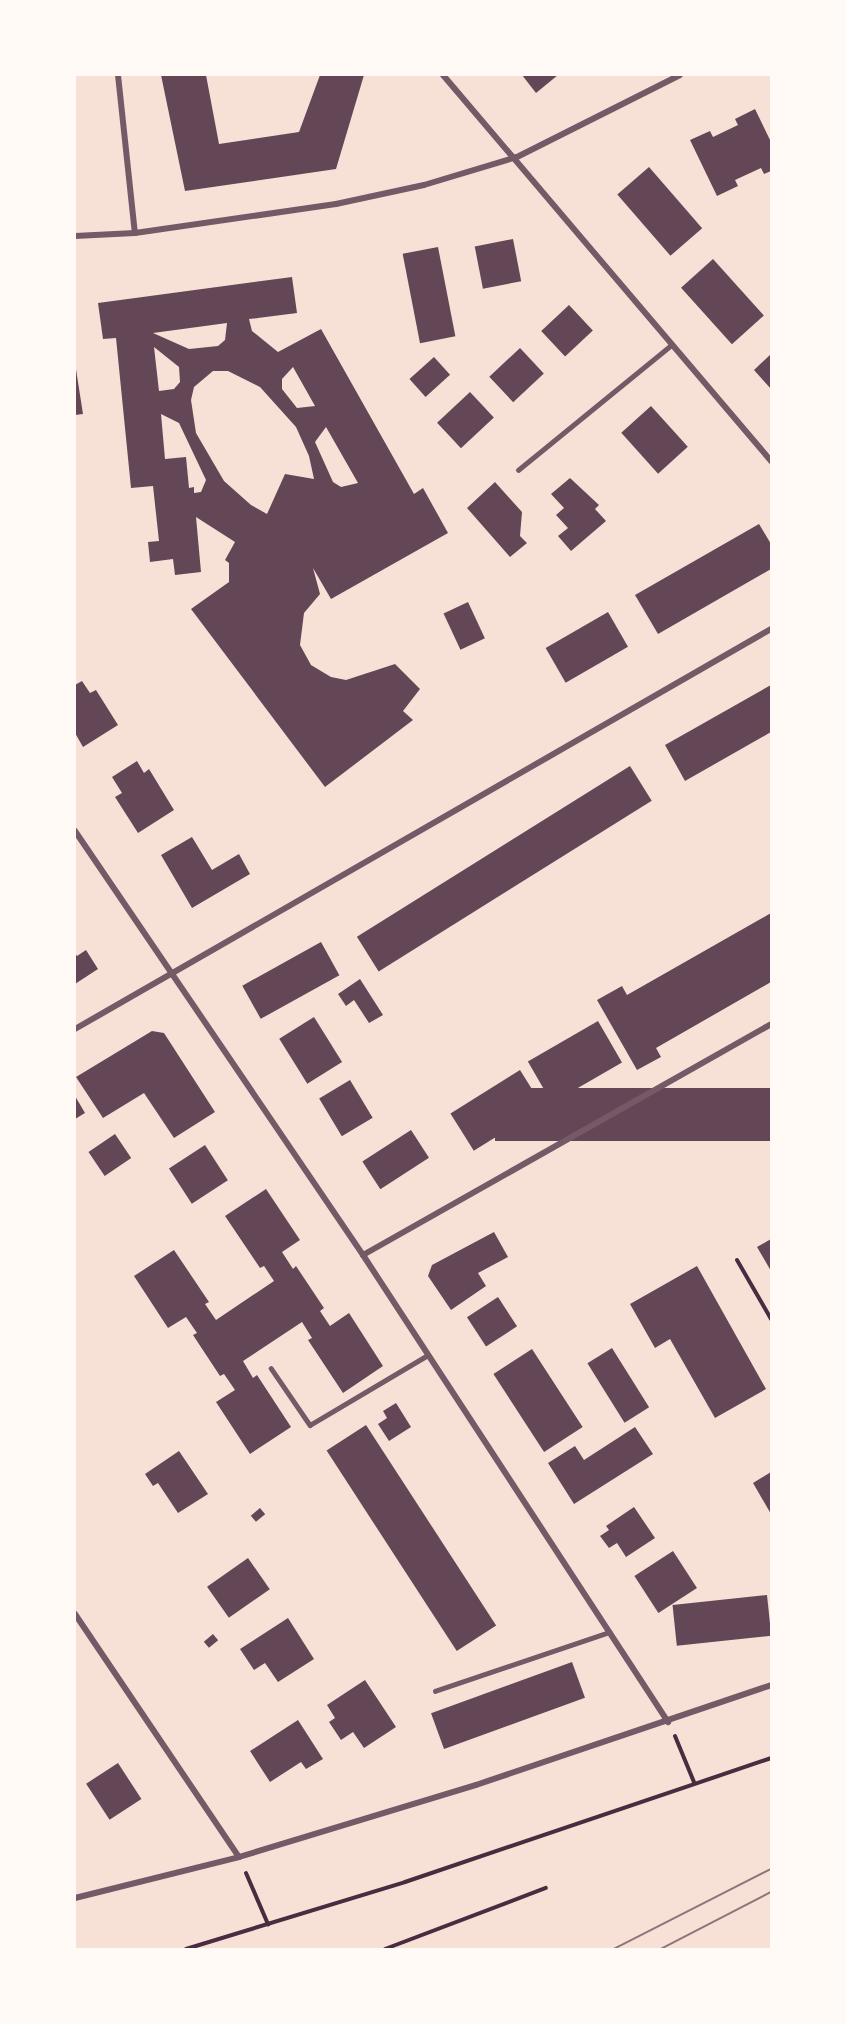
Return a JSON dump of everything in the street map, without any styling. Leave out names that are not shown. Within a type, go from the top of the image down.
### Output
[{"type":"street","points":[[118,75],[135,233]]},
{"type":"street","points":[[443,75],[517,157],[670,346],[771,461]]},
{"type":"street","points":[[75,236],[135,233],[336,204],[424,185],[517,157],[680,75]]},
{"type":"street","points":[[75,1029],[169,972],[771,630]]},
{"type":"street","points":[[75,831],[363,1255],[668,1722]]},
{"type":"street","points":[[363,1255],[771,1024]]},
{"type":"street","points":[[75,1614],[239,1857]]},
{"type":"street","points":[[75,1898],[239,1857],[668,1722],[771,1684]]},
{"type":"lane","points":[[518,470],[670,346]]},
{"type":"lane","points":[[271,1368],[310,1425],[428,1355]]},
{"type":"lane","points":[[435,1691],[609,1632]]},
{"type":"path","points":[[736,1260],[771,1319]]},
{"type":"path","points":[[668,1722],[694,1782]]},
{"type":"path","points":[[186,1949],[771,1758]]},
{"type":"path","points":[[239,1857],[268,1924]]},
{"type":"path","points":[[385,1949],[546,1888]]},
{"type":"building","points":[[161,75],[206,75],[219,144],[299,132],[320,75],[364,75],[336,169],[185,191]]},
{"type":"building","points":[[522,75],[558,75],[536,93]]},
{"type":"building","points":[[755,109],[771,142],[771,171],[764,174],[761,168],[735,180],[738,186],[717,196],[690,140],[710,131],[713,137],[738,125],[735,119]]},
{"type":"building","points":[[649,167],[702,228],[670,256],[617,195]]},
{"type":"building","points":[[513,239],[521,281],[483,289],[475,246]]},
{"type":"building","points":[[438,247],[455,336],[420,343],[403,254]]},
{"type":"building","points":[[713,259],[764,315],[732,344],[681,288]]},
{"type":"building","points":[[292,277],[297,313],[249,319],[252,331],[278,352],[321,329],[414,494],[423,488],[448,533],[331,599],[313,568],[320,594],[304,613],[300,645],[311,665],[331,677],[346,680],[395,664],[420,689],[403,711],[413,720],[325,787],[191,609],[229,582],[229,563],[225,560],[235,542],[196,517],[201,572],[175,575],[173,559],[150,562],[148,542],[159,541],[153,486],[131,488],[116,338],[103,339],[98,303]],"holes":[[[227,323],[225,340],[218,346],[189,349],[153,333]],[[154,347],[179,367],[180,382],[174,389],[159,391]],[[293,367],[315,406],[297,408],[282,389],[282,379]],[[213,371],[228,371],[260,387],[296,427],[309,456],[314,479],[285,474],[267,514],[251,505],[224,481],[196,433],[191,400],[194,387]],[[161,414],[179,423],[206,480],[201,492],[194,493],[194,487],[189,488],[186,457],[165,459]],[[326,427],[358,483],[341,487],[333,482],[315,442]]]},
{"type":"building","points":[[569,305],[593,331],[565,357],[541,331]]},
{"type":"building","points":[[520,348],[544,374],[513,402],[489,377]]},
{"type":"building","points":[[771,354],[771,389],[754,370]]},
{"type":"building","points":[[434,357],[450,375],[426,397],[409,379]]},
{"type":"building","points":[[75,363],[83,414],[75,415]]},
{"type":"building","points":[[470,392],[494,418],[461,448],[437,423]]},
{"type":"building","points":[[651,406],[688,447],[658,474],[621,433]]},
{"type":"building","points":[[570,478],[599,505],[595,509],[606,521],[571,551],[558,536],[568,528],[556,515],[564,508],[551,494]]},
{"type":"building","points":[[495,482],[522,512],[520,536],[527,543],[510,557],[467,508]]},
{"type":"building","points":[[759,524],[771,544],[771,569],[658,634],[635,595]]},
{"type":"building","points":[[468,602],[485,638],[460,650],[444,613]]},
{"type":"building","points":[[608,612],[628,647],[566,683],[546,648]]},
{"type":"building","points":[[82,681],[90,693],[96,690],[118,725],[83,747],[75,733],[75,685]]},
{"type":"building","points":[[771,685],[771,732],[685,781],[665,745]]},
{"type":"building","points":[[137,761],[144,773],[149,769],[174,810],[138,833],[115,797],[122,793],[112,777]]},
{"type":"building","points":[[630,766],[652,801],[379,971],[357,937]]},
{"type":"building","points":[[192,837],[212,870],[239,854],[250,874],[192,908],[161,855]]},
{"type":"building","points":[[771,913],[771,982],[656,1048],[661,1057],[637,1070],[597,1000],[622,986],[627,995]]},
{"type":"building","points":[[321,942],[339,975],[261,1019],[242,986]]},
{"type":"building","points":[[86,950],[98,969],[75,984],[75,953],[77,956]]},
{"type":"building","points":[[360,979],[383,1015],[369,1023],[354,1000],[346,1006],[338,994]]},
{"type":"building","points":[[314,1017],[342,1062],[307,1084],[279,1039]]},
{"type":"building","points":[[598,1021],[622,1063],[552,1103],[528,1062]]},
{"type":"building","points":[[152,1031],[164,1033],[215,1112],[174,1138],[144,1093],[103,1118],[76,1077]]},
{"type":"building","points":[[520,1070],[543,1107],[474,1151],[450,1113]]},
{"type":"building","points":[[350,1080],[373,1118],[342,1136],[319,1099]]},
{"type":"building","points":[[495,1088],[771,1088],[771,1141],[495,1141]]},
{"type":"building","points":[[75,1096],[85,1113],[75,1119]]},
{"type":"building","points":[[411,1130],[429,1158],[380,1189],[362,1162]]},
{"type":"building","points":[[115,1134],[131,1158],[105,1176],[88,1152]]},
{"type":"building","points":[[205,1145],[228,1180],[192,1204],[169,1168]]},
{"type":"building","points":[[266,1189],[300,1240],[282,1252],[293,1269],[296,1266],[324,1308],[320,1311],[330,1326],[349,1313],[383,1366],[343,1393],[308,1340],[312,1338],[302,1322],[243,1361],[253,1378],[257,1375],[291,1427],[250,1454],[216,1402],[235,1390],[224,1374],[220,1376],[193,1335],[197,1333],[186,1317],[168,1328],[134,1276],[174,1250],[209,1302],[205,1304],[216,1320],[274,1281],[264,1266],[260,1268],[225,1216]]},
{"type":"building","points":[[494,1232],[508,1257],[478,1273],[486,1286],[451,1310],[428,1276],[432,1265]]},
{"type":"building","points":[[771,1239],[771,1271],[757,1247]]},
{"type":"building","points":[[697,1266],[766,1389],[715,1418],[670,1339],[655,1348],[630,1304]]},
{"type":"building","points":[[498,1297],[517,1326],[486,1347],[467,1317]]},
{"type":"building","points":[[612,1348],[649,1407],[625,1423],[587,1363]]},
{"type":"building","points":[[532,1349],[583,1427],[544,1452],[493,1374]]},
{"type":"building","points":[[396,1403],[411,1427],[389,1441],[378,1424],[387,1418],[383,1411]]},
{"type":"building","points":[[366,1425],[496,1625],[457,1651],[327,1451]]},
{"type":"building","points":[[635,1427],[653,1454],[574,1504],[548,1463],[575,1446],[584,1460]]},
{"type":"building","points":[[179,1451],[208,1494],[178,1513],[158,1483],[153,1486],[145,1474]]},
{"type":"building","points":[[771,1472],[771,1514],[753,1483]]},
{"type":"building","points":[[634,1507],[655,1538],[626,1557],[617,1543],[609,1548],[600,1536],[609,1530],[606,1526]]},
{"type":"building","points":[[260,1508],[265,1514],[256,1522],[251,1516]]},
{"type":"building","points":[[673,1551],[697,1588],[658,1613],[634,1576]]},
{"type":"building","points":[[248,1558],[270,1589],[229,1618],[207,1587]]},
{"type":"building","points":[[767,1595],[771,1636],[677,1646],[673,1605]]},
{"type":"building","points":[[288,1618],[314,1659],[278,1682],[265,1663],[254,1670],[240,1649]]},
{"type":"building","points":[[213,1634],[218,1640],[209,1648],[204,1642]]},
{"type":"building","points":[[572,1662],[585,1698],[444,1749],[431,1713]]},
{"type":"building","points":[[365,1680],[396,1727],[364,1748],[353,1732],[341,1740],[329,1722],[335,1718],[327,1705]]},
{"type":"building","points":[[298,1720],[323,1759],[306,1769],[301,1762],[270,1782],[250,1751]]},
{"type":"building","points":[[118,1763],[141,1799],[110,1820],[86,1784]]},
{"type":"tram line","points":[[614,1949],[771,1869]]},
{"type":"tram line","points":[[661,1949],[771,1892]]}]
